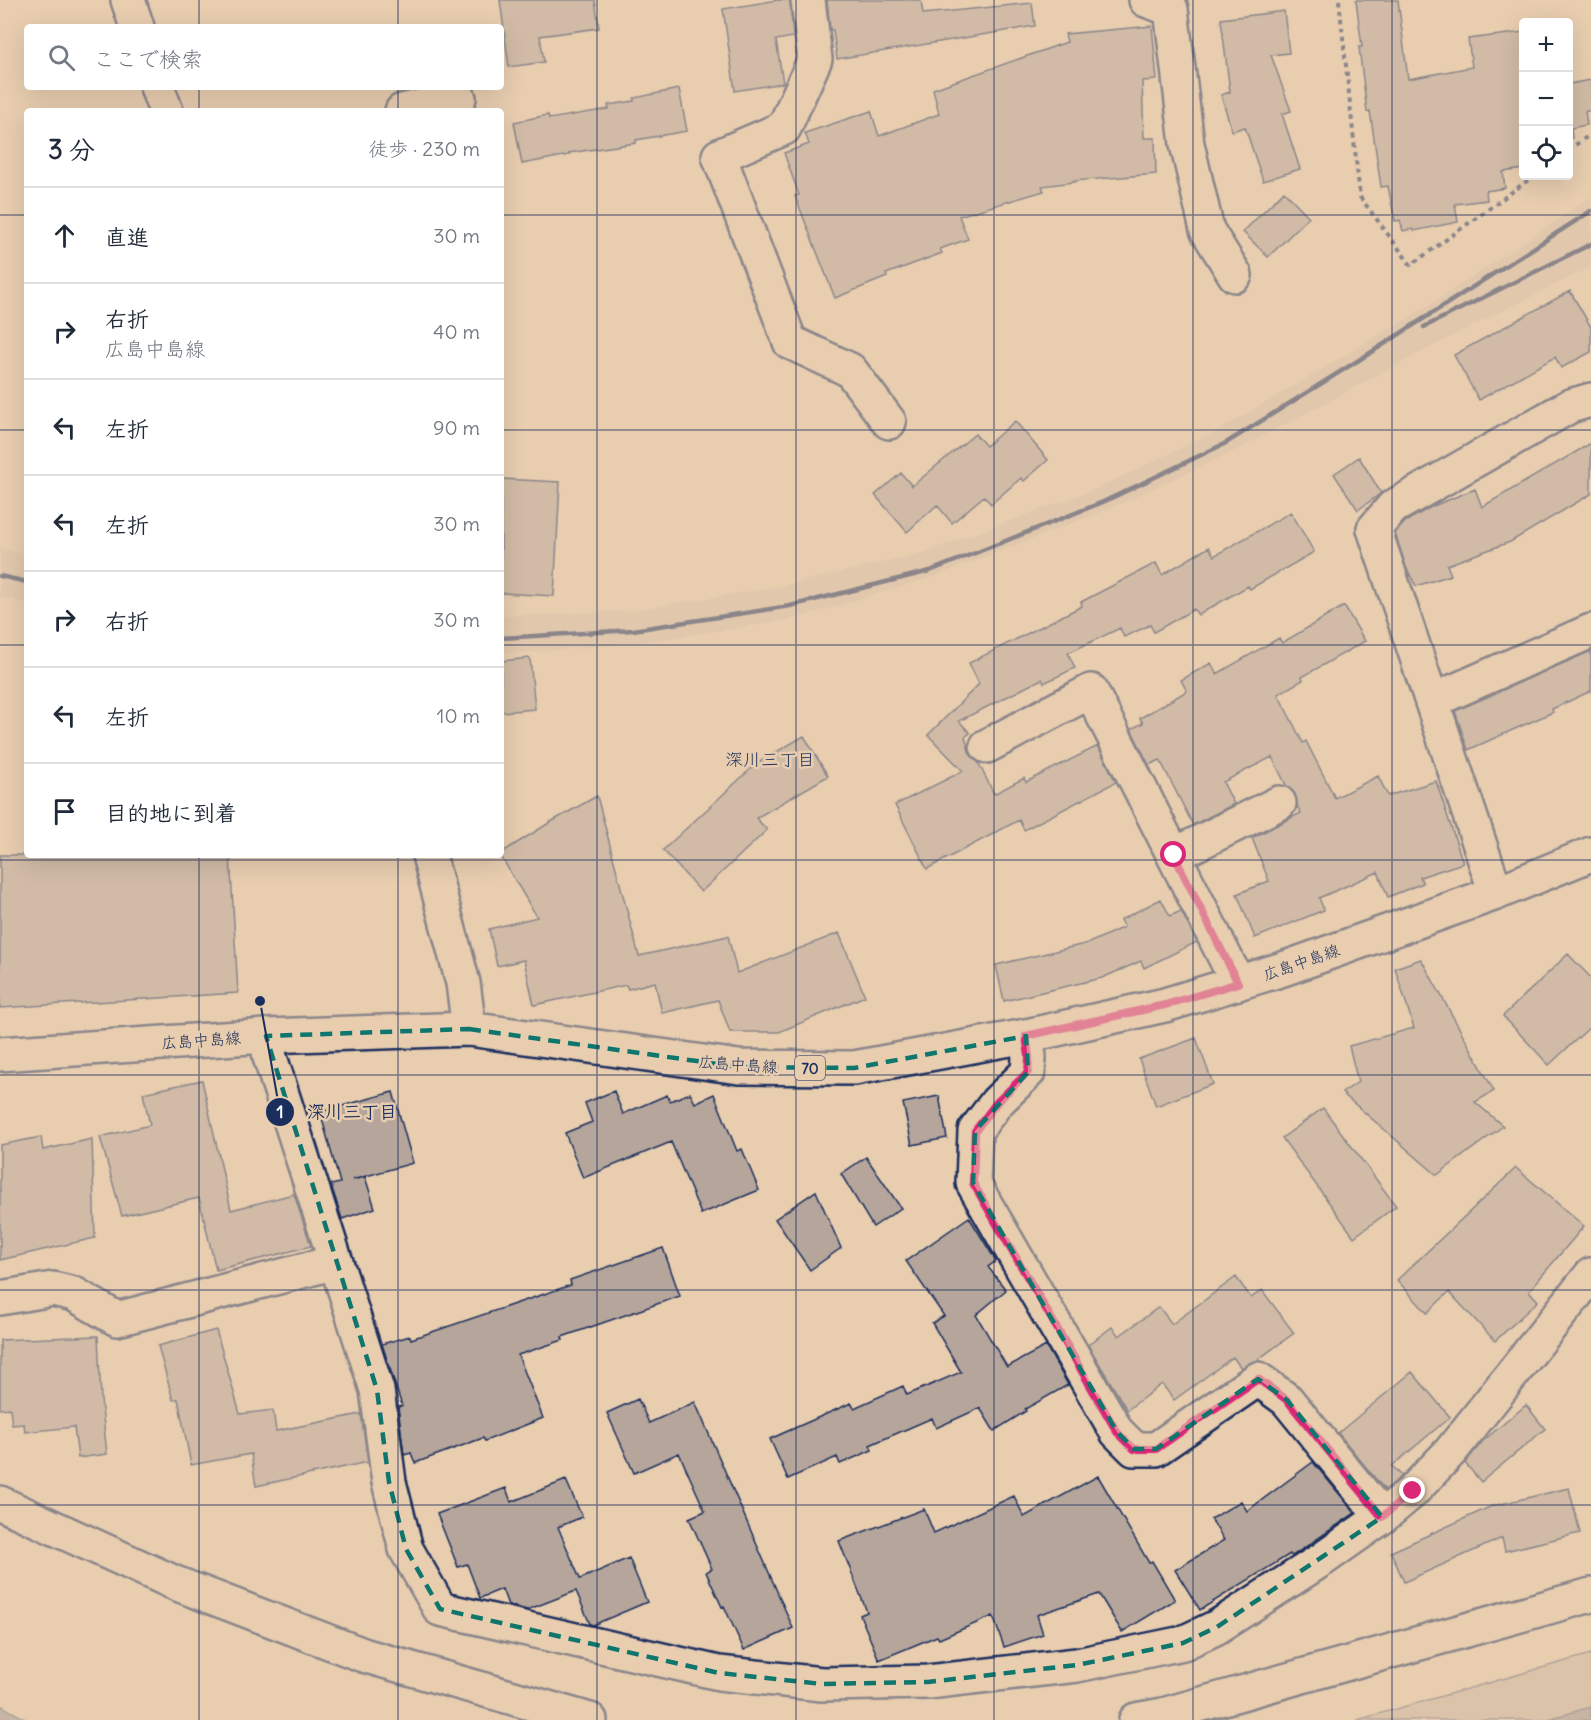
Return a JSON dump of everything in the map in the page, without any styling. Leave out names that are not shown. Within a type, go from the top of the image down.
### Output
[{"type":"street","points":[[128,0],[136,24]]},
{"type":"street","points":[[808,0],[815,59],[784,128],[719,156],[790,342],[850,370],[889,422]]},
{"type":"street","points":[[1146,0],[1171,9],[1187,144],[1207,230],[1235,275]]},
{"type":"street","points":[[159,90],[165,108]]},
{"type":"street","points":[[415,108],[459,98]]},
{"type":"street","points":[[1496,893],[1374,529],[1393,507],[1570,406],[1591,400]]},
{"type":"street","points":[[1432,701],[1591,631]]},
{"type":"street","points":[[987,746],[1091,691],[1238,983]]},
{"type":"street","points":[[1174,855],[1280,803]]},
{"type":"street","name":"広島中島線","points":[[0,1054],[266,1036],[469,1029],[738,1067],[854,1068],[1026,1036],[1165,1005],[1238,983],[1496,893],[1591,854]]},
{"type":"street","points":[[430,858],[463,983],[469,1029]]},
{"type":"street","points":[[266,1036],[270,1057],[377,1390],[389,1482],[406,1549],[440,1609],[719,1673],[822,1684],[928,1682],[1077,1665],[1183,1643],[1217,1627],[1324,1558],[1382,1517],[1413,1491],[1451,1451],[1591,1275]]},
{"type":"street","points":[[1026,1036],[1029,1057],[1028,1072],[997,1102],[975,1131],[973,1183],[1117,1432],[1134,1449],[1156,1449],[1258,1379],[1287,1400],[1382,1517]]},
{"type":"street","points":[[0,1298],[53,1289],[74,1294],[117,1319],[336,1262]]},
{"type":"street","points":[[0,1503],[175,1583],[363,1655],[590,1720]]},
{"type":"street","points":[[1136,1720],[1163,1715],[1591,1595]]},
{"type":"path","points":[[1339,0],[1360,197],[1411,265],[1528,180]]},
{"type":"path","points":[[1573,147],[1591,134]]},
{"type":"highlighted area","points":[[469,1029],[739,1067],[854,1068],[1026,1036],[1028,1072],[975,1131],[973,1183],[1117,1432],[1134,1449],[1156,1449],[1258,1379],[1287,1400],[1382,1517],[1217,1627],[1183,1643],[1077,1665],[928,1682],[822,1684],[719,1673],[440,1609],[406,1549],[389,1482],[377,1390],[266,1036]]},
{"type":"shaded area","points":[[1591,197],[1591,267],[1452,336],[1232,452],[1106,510],[933,577],[793,619],[637,643],[504,653],[504,616],[629,611],[783,586],[923,553],[1096,489],[1219,430],[1433,303]]},
{"type":"shaded area","points":[[0,548],[24,554],[24,602],[0,597]]},
{"type":"shaded area","points":[[1591,1654],[1591,1707],[1545,1720],[1357,1720]]},
{"type":"shaded area","points":[[0,1705],[27,1720],[0,1720]]},
{"type":"shaded area","points":[[1591,1707],[1591,1720],[1545,1720]]},
{"type":"building","points":[[500,0],[595,0],[599,28],[540,36],[544,62],[509,67]]},
{"type":"building","points":[[790,0],[793,37],[776,40],[783,83],[735,91],[723,9]]},
{"type":"building","points":[[827,0],[921,0],[923,14],[1032,3],[1035,26],[837,59],[833,30],[830,30]]},
{"type":"building","points":[[1356,0],[1398,0],[1408,79],[1472,67],[1468,39],[1519,33],[1519,170],[1503,172],[1505,188],[1486,191],[1487,200],[1455,204],[1458,222],[1403,231],[1400,220],[1395,221],[1388,186],[1381,187],[1370,111],[1367,112],[1359,47],[1362,47]]},
{"type":"building","points":[[1284,11],[1289,53],[1271,55],[1291,111],[1282,114],[1300,169],[1263,181],[1245,127],[1232,131],[1221,95],[1230,92],[1221,19]]},
{"type":"building","points":[[1152,26],[1157,80],[1142,81],[1144,138],[1155,138],[1156,174],[1042,186],[1044,191],[959,216],[968,239],[940,249],[942,253],[886,274],[887,277],[835,298],[795,196],[799,195],[784,153],[809,144],[805,133],[871,111],[879,136],[939,114],[933,89],[1067,42],[1065,34]]},
{"type":"building","points":[[1591,80],[1591,111],[1585,111],[1587,125],[1573,128],[1573,126],[1573,83]]},
{"type":"building","points":[[679,89],[687,131],[522,164],[514,122],[548,115],[549,119],[609,109],[608,105],[634,101],[634,98]]},
{"type":"building","points":[[1284,191],[1309,217],[1268,257],[1243,232]]},
{"type":"building","points":[[1570,291],[1591,327],[1591,352],[1561,368],[1555,357],[1479,400],[1454,355]]},
{"type":"building","points":[[1015,421],[1048,460],[1024,481],[1021,478],[991,504],[984,496],[952,523],[937,505],[907,532],[875,495],[901,473],[912,486],[975,434],[986,446]]},
{"type":"building","points":[[1591,443],[1591,494],[1510,542],[1447,565],[1451,575],[1416,586],[1406,567],[1395,533],[1405,522],[1431,507],[1475,489],[1482,507]]},
{"type":"building","points":[[1359,457],[1381,493],[1358,510],[1334,474]]},
{"type":"building","points":[[504,479],[560,482],[554,596],[504,593]]},
{"type":"building","points":[[1291,512],[1314,552],[1250,589],[1248,586],[1198,615],[1194,609],[1154,632],[1150,625],[1124,637],[1120,628],[1068,653],[1075,668],[1044,683],[1042,679],[959,721],[970,733],[965,737],[970,754],[978,762],[994,794],[1024,778],[1026,782],[1098,746],[1116,782],[1024,830],[1019,820],[927,869],[895,805],[963,771],[928,735],[979,684],[969,663],[1082,606],[1081,602],[1156,563],[1162,575],[1209,547],[1214,556]]},
{"type":"building","points":[[1344,606],[1365,641],[1302,677],[1303,680],[1278,694],[1303,743],[1306,741],[1335,798],[1378,776],[1388,796],[1436,781],[1463,863],[1420,877],[1423,883],[1388,897],[1378,872],[1319,898],[1324,910],[1255,938],[1237,894],[1269,881],[1252,838],[1301,813],[1295,794],[1287,787],[1272,757],[1223,782],[1234,804],[1193,825],[1160,760],[1149,765],[1131,729],[1143,723],[1140,718],[1187,691],[1181,680],[1211,663],[1217,674],[1279,638],[1282,643]]},
{"type":"building","points":[[1591,651],[1591,691],[1552,709],[1553,712],[1468,750],[1455,711]]},
{"type":"building","points":[[530,658],[535,709],[504,712],[504,661]]},
{"type":"building","points":[[804,736],[828,776],[756,818],[767,830],[701,892],[663,850],[757,763]]},
{"type":"building","points":[[597,796],[639,956],[728,936],[737,973],[839,933],[865,996],[779,1032],[730,1032],[718,1000],[662,1013],[655,982],[628,989],[626,985],[534,1005],[524,960],[497,966],[489,929],[537,917],[502,858],[504,858],[504,851]]},
{"type":"building","points":[[0,855],[24,855],[24,858],[230,858],[238,993],[0,1008]]},
{"type":"building","points":[[1161,899],[1170,916],[1181,911],[1197,942],[1144,968],[1141,961],[1102,978],[1004,1001],[996,965],[1089,943],[1124,927],[1120,920]]},
{"type":"building","points":[[1568,954],[1591,978],[1591,1026],[1549,1065],[1503,1016]]},
{"type":"building","points":[[1421,959],[1494,1091],[1475,1102],[1503,1126],[1437,1175],[1342,1093],[1358,1082],[1349,1046],[1414,1028],[1395,968]]},
{"type":"building","points":[[1196,1038],[1213,1084],[1156,1106],[1139,1059]]},
{"type":"building","points":[[202,1080],[231,1210],[294,1194],[311,1246],[216,1270],[199,1198],[122,1216],[100,1137],[150,1125],[143,1093]]},
{"type":"building","points":[[614,1091],[623,1114],[667,1095],[670,1101],[690,1093],[695,1103],[714,1094],[737,1151],[742,1149],[759,1190],[701,1214],[671,1142],[583,1178],[565,1133],[592,1122],[585,1103]]},
{"type":"building","points":[[393,1092],[413,1163],[352,1180],[365,1177],[375,1208],[342,1219],[331,1185],[340,1183],[320,1112]]},
{"type":"building","points":[[939,1096],[947,1138],[912,1145],[903,1103]]},
{"type":"building","points":[[1323,1108],[1396,1206],[1354,1237],[1282,1138]]},
{"type":"building","points":[[41,1137],[43,1150],[92,1139],[95,1238],[0,1260],[0,1145]]},
{"type":"building","points":[[866,1157],[901,1208],[873,1227],[841,1174]]},
{"type":"building","points":[[1516,1168],[1584,1226],[1529,1291],[1538,1301],[1495,1341],[1449,1292],[1427,1313],[1397,1280]]},
{"type":"building","points":[[816,1191],[841,1248],[810,1270],[775,1219]]},
{"type":"building","points":[[969,1217],[996,1261],[988,1267],[1006,1290],[976,1315],[1007,1367],[1046,1346],[1068,1385],[1025,1409],[1026,1411],[994,1431],[980,1408],[936,1428],[932,1418],[870,1445],[872,1450],[840,1464],[837,1457],[788,1479],[770,1439],[851,1403],[854,1408],[903,1386],[907,1395],[961,1372],[932,1323],[944,1316],[906,1261]]},
{"type":"building","points":[[663,1248],[680,1296],[562,1337],[563,1340],[518,1355],[543,1418],[485,1441],[483,1438],[415,1463],[411,1453],[404,1455],[398,1407],[402,1406],[382,1344],[410,1336],[411,1339],[571,1285],[570,1280]]},
{"type":"building","points":[[1236,1277],[1251,1298],[1262,1290],[1294,1333],[1256,1361],[1241,1368],[1233,1357],[1174,1400],[1162,1384],[1127,1410],[1088,1345],[1112,1327],[1119,1336],[1159,1307],[1172,1324]]},
{"type":"building","points":[[216,1330],[240,1414],[273,1410],[276,1431],[361,1414],[368,1462],[256,1486],[251,1454],[191,1465],[178,1399],[173,1400],[158,1346]]},
{"type":"building","points":[[98,1336],[107,1454],[78,1458],[74,1427],[25,1432],[24,1424],[12,1425],[10,1408],[0,1409],[0,1340]]},
{"type":"building","points":[[1412,1372],[1450,1417],[1392,1466],[1402,1476],[1385,1490],[1338,1433]]},
{"type":"building","points":[[638,1399],[649,1423],[695,1402],[793,1628],[744,1650],[706,1572],[712,1569],[689,1518],[705,1511],[679,1453],[634,1473],[607,1413]]},
{"type":"building","points":[[1526,1405],[1545,1429],[1481,1482],[1465,1463],[1483,1441]]},
{"type":"building","points":[[1313,1462],[1355,1513],[1292,1556],[1290,1554],[1200,1610],[1175,1570],[1224,1540],[1211,1519],[1241,1501],[1247,1511]]},
{"type":"building","points":[[1098,1476],[1149,1563],[1152,1561],[1175,1600],[1122,1632],[1099,1594],[1037,1615],[1043,1634],[1004,1647],[993,1616],[939,1639],[937,1636],[879,1660],[860,1615],[867,1612],[839,1541],[924,1509],[934,1533],[1014,1496],[1024,1517]]},
{"type":"building","points":[[566,1480],[582,1517],[558,1527],[580,1579],[629,1558],[647,1602],[593,1625],[590,1624],[576,1591],[527,1610],[508,1605],[502,1589],[480,1598],[467,1564],[458,1567],[437,1514],[506,1488],[511,1502]]},
{"type":"building","points":[[1569,1488],[1580,1533],[1505,1551],[1502,1538],[1404,1582],[1391,1552],[1492,1506]]},
{"type":"railway","points":[[504,638],[633,630],[790,606],[930,571],[1103,502],[1226,443],[1591,211]]},
{"type":"railway","points":[[1424,327],[1591,244]]},
{"type":"railway","points":[[0,576],[24,581]]},
{"type":"place","name":"深川三丁目","points":[[260,1001]]},
{"type":"district","name":"深川三丁目","points":[[770,759]]},
{"type":"route","points":[[1174,855],[1238,983],[1165,1005],[1026,1036],[1029,1057],[1028,1072],[997,1102],[975,1131],[973,1183],[1117,1432],[1134,1449],[1156,1449],[1258,1379],[1287,1400],[1382,1517],[1413,1491]]}]
